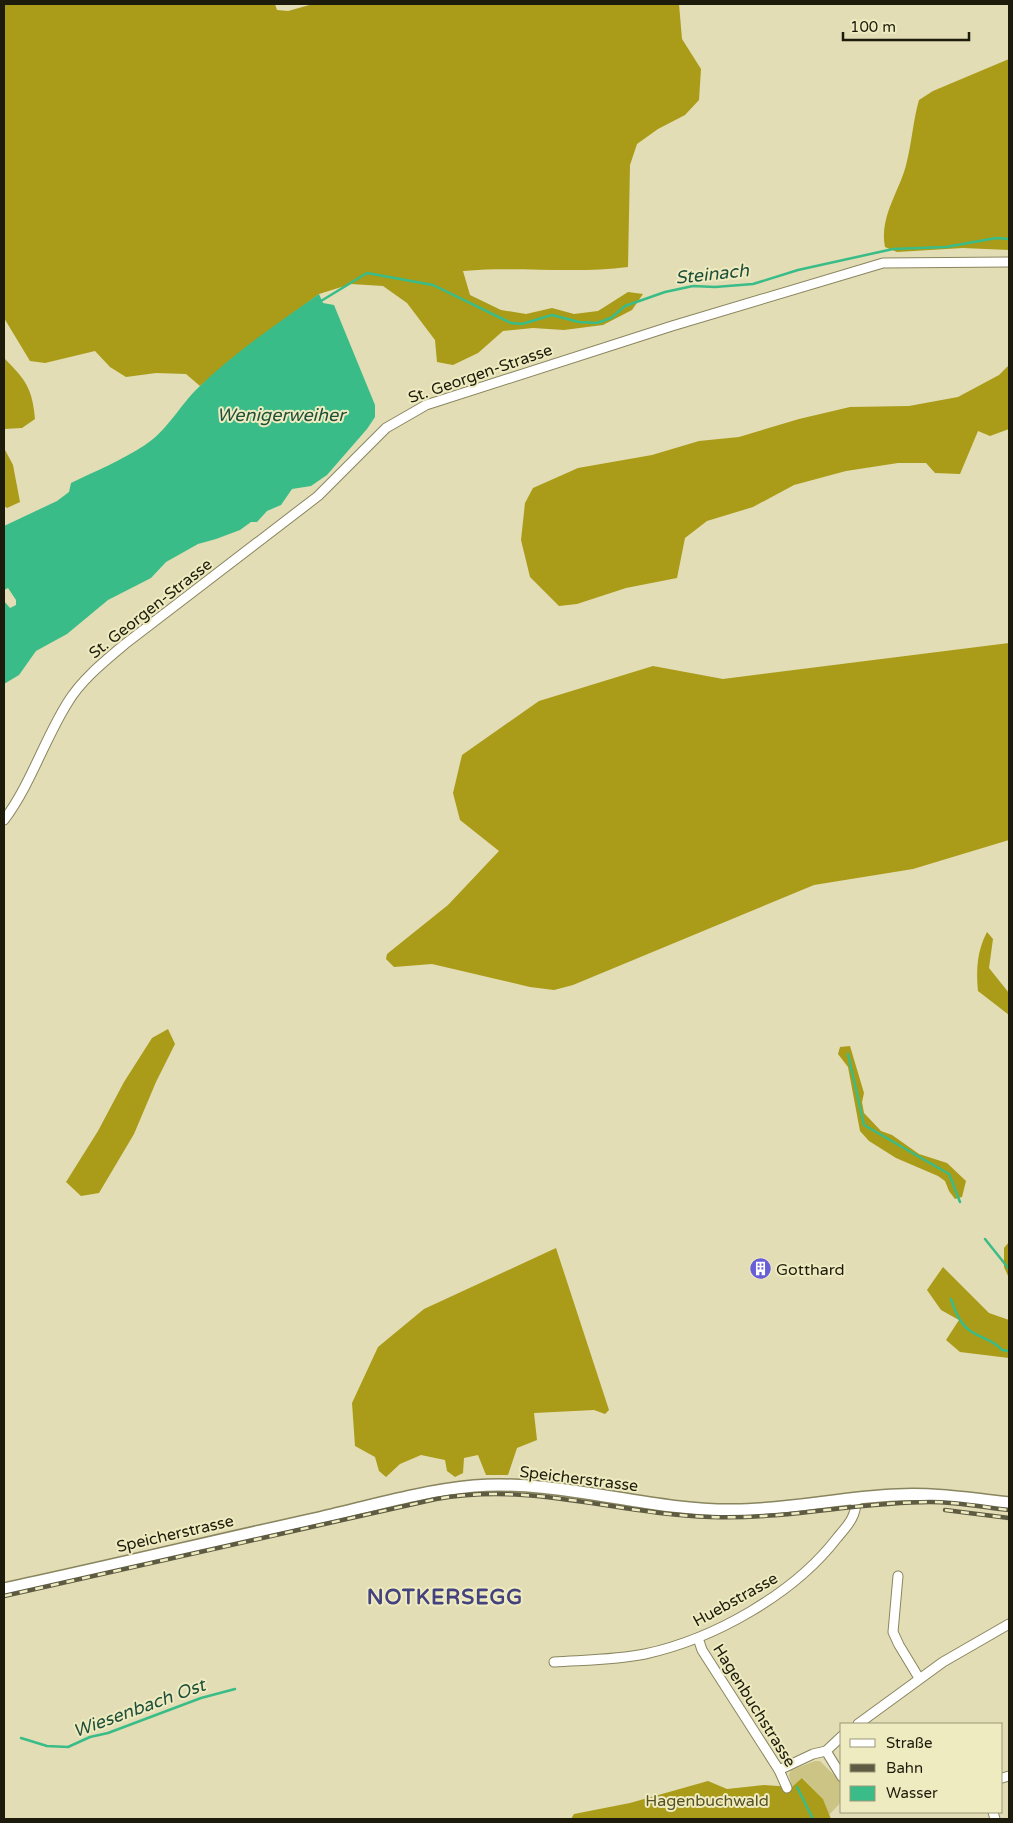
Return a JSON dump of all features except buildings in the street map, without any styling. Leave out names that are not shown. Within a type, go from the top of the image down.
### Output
[{"type":"main road","name":"Speicherstrasse","points":[[4,1589],[393,1500],[474,1486],[554,1489],[706,1510],[760,1509],[856,1498],[928,1495],[1009,1504]]},
{"type":"street","name":"St. Georgen-Strasse","points":[[4,820],[28,782],[54,725],[69,699],[94,670],[154,621],[318,496],[379,433],[411,412],[467,391],[607,346],[883,263],[1009,262]]},
{"type":"street","name":"Huebstrasse","points":[[554,1662],[644,1654],[698,1638],[750,1611],[793,1583],[828,1549],[848,1525],[856,1511],[856,1498]]},
{"type":"street","points":[[898,1576],[894,1632],[898,1645],[919,1678]]},
{"type":"street","points":[[859,1723],[919,1678],[1009,1624]]},
{"type":"street","name":"Hagenbuchstrasse","points":[[698,1638],[702,1650],[779,1770],[787,1788]]},
{"type":"street","points":[[779,1770],[813,1754],[826,1752],[840,1738]]},
{"type":"street","points":[[826,1752],[840,1774]]},
{"type":"shaded area","points":[[820,1761],[840,1781],[840,1803],[829,1815],[823,1799],[803,1778],[792,1787],[789,1775],[791,1770]]},
{"type":"green space","points":[[4,4],[275,4],[277,10],[288,11],[313,4],[679,4],[682,39],[701,69],[699,100],[685,115],[658,129],[637,144],[630,165],[628,267],[587,270],[504,269],[463,271],[470,295],[501,310],[526,314],[552,308],[574,314],[598,311],[628,292],[643,294],[632,310],[603,325],[564,330],[533,328],[503,331],[478,353],[453,365],[437,362],[435,340],[407,303],[383,286],[351,284],[319,294],[243,350],[200,386],[186,374],[156,373],[126,377],[110,367],[95,351],[45,363],[30,361],[4,318]]},
{"type":"green space","points":[[1009,59],[1009,250],[963,248],[897,252],[885,247],[885,224],[904,172],[919,100],[933,91]]},
{"type":"green space","points":[[4,358],[23,379],[32,399],[35,419],[22,428],[4,429]]},
{"type":"green space","points":[[1009,365],[1009,429],[990,436],[978,431],[960,474],[935,473],[926,463],[898,463],[846,471],[794,485],[753,507],[707,521],[685,538],[677,578],[626,588],[577,604],[559,606],[530,577],[521,540],[525,503],[533,488],[578,468],[652,455],[699,441],[739,437],[799,419],[850,407],[909,406],[958,397],[999,375]]},
{"type":"green space","points":[[4,448],[13,465],[20,502],[7,508],[4,506]]},
{"type":"green space","points":[[1009,643],[1009,840],[913,869],[814,885],[573,985],[554,990],[530,987],[432,964],[394,967],[386,959],[387,954],[448,905],[499,851],[460,820],[453,793],[462,755],[539,701],[653,666],[723,679]]},
{"type":"green space","points":[[987,932],[993,939],[989,968],[1009,993],[1009,1015],[978,991],[978,960]]},
{"type":"green space","points":[[168,1029],[175,1044],[156,1082],[134,1134],[99,1193],[81,1196],[66,1182],[152,1038]]},
{"type":"green space","points":[[850,1046],[864,1093],[862,1102],[864,1113],[881,1131],[892,1135],[919,1154],[947,1163],[966,1181],[962,1197],[955,1199],[945,1181],[938,1176],[896,1158],[869,1141],[860,1131],[848,1067],[838,1054],[840,1047]]},
{"type":"green space","points":[[1009,1242],[1009,1278],[1004,1267],[1004,1248]]},
{"type":"green space","points":[[556,1248],[609,1410],[605,1414],[594,1410],[534,1413],[537,1440],[517,1448],[508,1475],[486,1475],[478,1455],[464,1458],[463,1473],[455,1477],[447,1471],[445,1460],[421,1455],[400,1464],[386,1477],[379,1471],[375,1457],[355,1446],[352,1403],[378,1347],[424,1309]]},
{"type":"green space","points":[[943,1267],[989,1313],[1009,1320],[1009,1358],[960,1352],[946,1340],[959,1320],[941,1310],[927,1290]]},
{"type":"green space","name":"Hagenbuchwald","points":[[802,1778],[823,1799],[831,1819],[571,1819],[574,1814],[630,1803],[708,1781],[727,1789],[764,1785],[792,1787]]},
{"type":"water","name":"Wenigerweiher","points":[[319,294],[323,303],[334,305],[375,405],[375,417],[367,429],[327,475],[311,486],[292,489],[281,505],[267,511],[257,522],[251,522],[240,530],[198,544],[166,562],[151,578],[108,600],[67,634],[36,651],[19,675],[4,684],[4,601],[10,608],[16,605],[16,600],[8,588],[4,590],[4,526],[57,501],[69,492],[71,483],[145,445],[167,425],[192,394],[213,374],[257,338]]},
{"type":"waterway","name":"Steinach","points":[[321,301],[367,273],[433,285],[511,323],[522,324],[552,315],[579,322],[597,323],[611,318],[625,306],[665,292],[693,286],[715,287],[753,284],[798,270],[893,249],[946,247],[996,238],[1009,239]]},
{"type":"waterway","points":[[848,1054],[864,1125],[949,1174],[960,1202]]},
{"type":"waterway","points":[[985,1239],[1009,1269]]},
{"type":"waterway","points":[[951,1299],[964,1326],[1002,1350],[1009,1351]]},
{"type":"waterway","name":"Wiesenbach Ost","points":[[21,1738],[47,1746],[68,1747],[90,1737],[108,1733],[201,1698],[235,1689]]},
{"type":"waterway","points":[[797,1787],[813,1819]]},
{"type":"railway","points":[[4,1596],[436,1499],[472,1495],[507,1494],[541,1496],[641,1511],[711,1517],[766,1516],[875,1505],[930,1502],[1009,1510]]},
{"type":"railway","points":[[945,1510],[1009,1518]]},
{"type":"place","name":"Gotthard","points":[[760,1269]]},
{"type":"district","name":"NOTKERSEGG","points":[[445,1597]]}]
